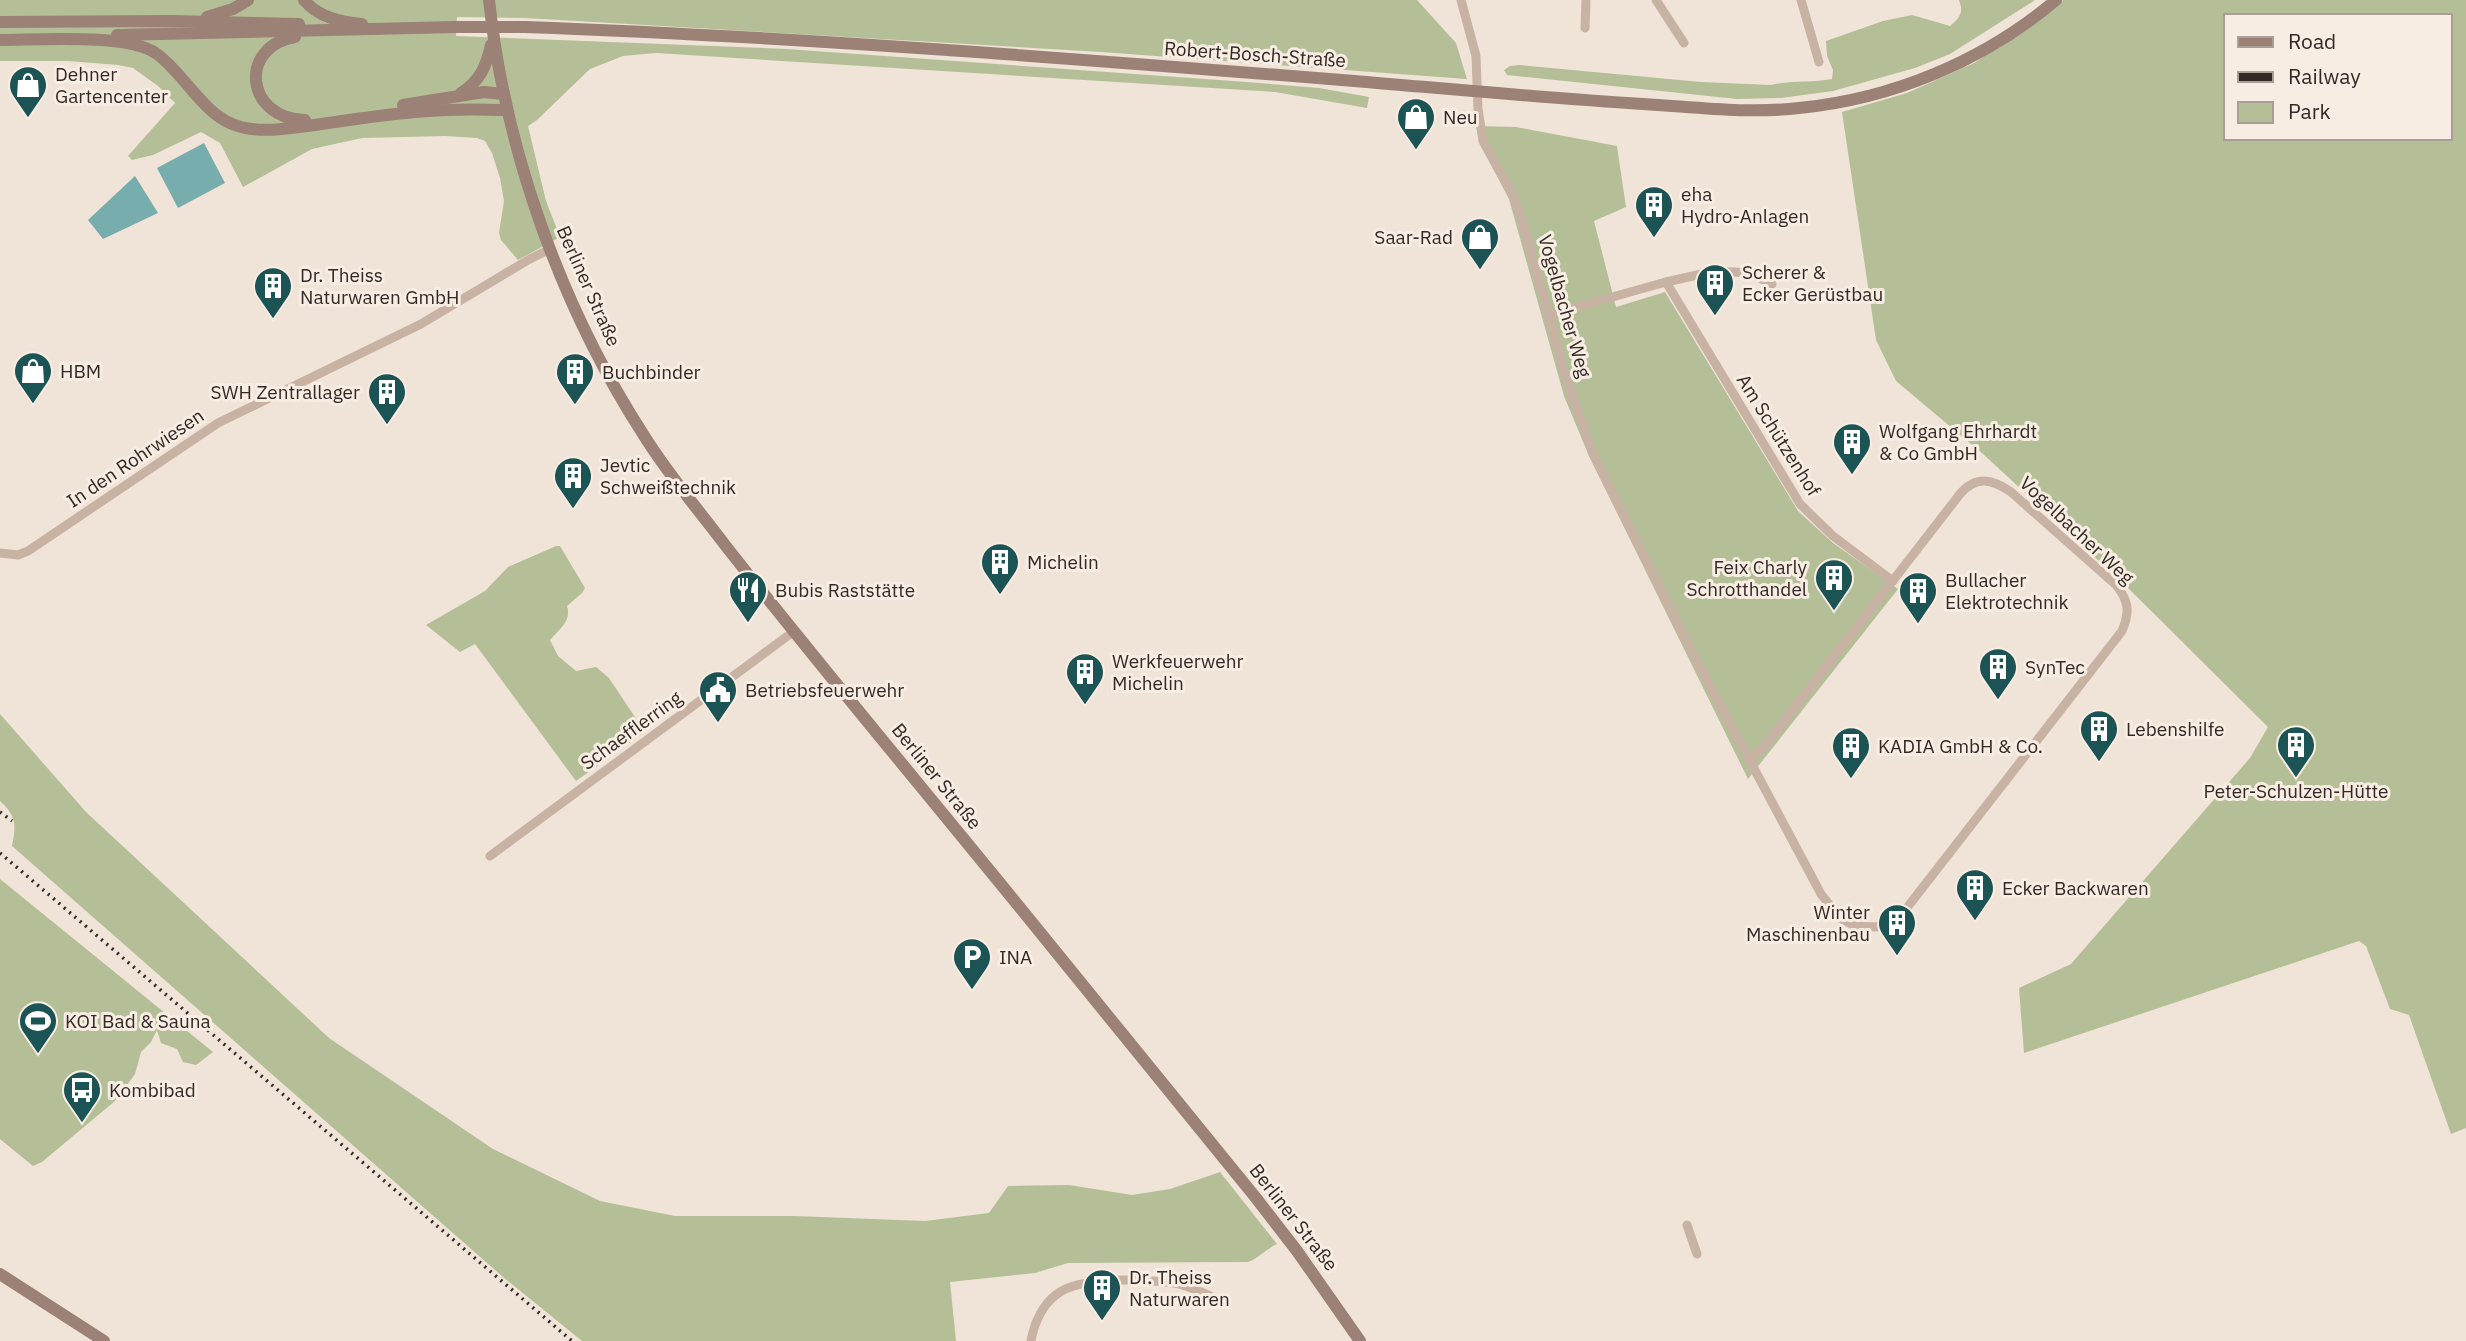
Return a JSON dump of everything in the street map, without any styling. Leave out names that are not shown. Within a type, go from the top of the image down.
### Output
[{"type":"main road","points":[[171,21],[219,14],[248,0]]},
{"type":"main road","points":[[304,0],[316,11],[336,20],[383,26]]},
{"type":"main road","name":"Berliner Straße","points":[[489,0],[506,110],[531,198],[591,343],[642,433],[662,463],[793,632],[1256,1198],[1360,1341]]},
{"type":"main road","name":"Robert-Bosch-Straße","points":[[0,22],[171,21],[525,27],[851,43],[1726,110],[1788,109],[1840,102],[1890,89],[1947,68],[1983,51],[2056,0]]},
{"type":"main road","name":"Robert-Bosch-Straße","points":[[0,39],[333,32],[425,27]]},
{"type":"main road","points":[[333,32],[285,39],[274,44],[263,55],[256,69],[257,85],[262,102],[273,112],[289,119],[304,120],[484,92],[503,94]]},
{"type":"main road","points":[[455,96],[473,85],[481,74],[493,38]]},
{"type":"main road","points":[[0,39],[97,40],[145,47],[157,54],[206,106],[224,121],[241,127],[286,128],[416,112],[506,110]]},
{"type":"main road","points":[[0,1274],[104,1341]]},
{"type":"main road","points":[[1344,1316],[1354,1341]]},
{"type":"main road","points":[[1344,1316],[1369,1341]]},
{"type":"street","name":"Vogelbacher Weg","points":[[1461,0],[1474,44],[1483,141],[1521,217],[1566,378],[1597,464],[1749,761],[1832,911],[1855,926],[1876,927],[1899,918],[2122,631],[2128,618],[2126,599],[2116,585],[2011,492],[1993,481],[1973,482],[1764,747],[1749,761]]},
{"type":"street","points":[[1585,27],[1586,0]]},
{"type":"street","points":[[1656,0],[1684,43]]},
{"type":"street","points":[[1801,0],[1819,62]]},
{"type":"street","name":"In den Rohrwiesen","points":[[0,553],[18,555],[28,551],[218,423],[421,324],[551,249]]},
{"type":"street","points":[[1548,315],[1693,275],[1732,271],[1761,277],[1772,284]]},
{"type":"street","name":"Am Schützenhof","points":[[1666,282],[1800,504],[1833,536],[1893,581]]},
{"type":"street","name":"Schaefflerring","points":[[490,856],[793,632]]},
{"type":"street","points":[[1687,1226],[1698,1254]]},
{"type":"street","points":[[1031,1341],[1036,1321],[1049,1301],[1070,1287],[1085,1283],[1175,1283],[1210,1296]]},
{"type":"green space","points":[[0,0],[1417,0],[1456,43],[1467,79],[1101,52],[525,18],[457,17],[456,36],[787,49],[1247,82],[1319,88],[1369,97],[1367,108],[1275,92],[656,53],[623,56],[590,69],[528,126],[546,201],[560,237],[518,260],[501,240],[499,233],[504,201],[500,178],[485,141],[445,136],[362,138],[312,149],[243,187],[220,143],[201,132],[153,155],[132,160],[128,156],[175,103],[158,86],[133,68],[68,61],[0,61]]},
{"type":"green space","points":[[1959,0],[2035,0],[1950,54],[1915,68],[1833,91],[1781,98],[1737,99],[1507,75],[1504,70],[1519,65],[1701,82],[1771,85],[1832,79],[1833,70],[1827,56],[1826,41],[1883,21],[1912,15],[1950,26],[1960,14]]},
{"type":"green space","points":[[2063,0],[2466,0],[2466,1128],[2451,1134],[2409,1015],[2390,1009],[2366,946],[2359,941],[2024,1053],[2019,988],[2071,964],[2250,758],[2268,727],[2125,585],[1983,454],[1896,381],[1876,340],[1842,112],[1907,93],[1974,63],[2039,21]]},
{"type":"green space","points":[[1476,126],[1516,127],[1617,146],[1626,207],[1594,221],[1616,307],[1665,292],[1798,511],[1833,543],[1898,589],[1748,779],[1589,456],[1564,396],[1509,199],[1480,143]]},
{"type":"green space","points":[[560,546],[585,588],[567,606],[566,620],[550,640],[558,656],[576,671],[596,667],[609,678],[645,732],[576,781],[475,644],[460,652],[426,625],[485,591],[508,567]]},
{"type":"green space","points":[[0,714],[86,812],[329,1038],[493,1149],[600,1201],[675,1216],[794,1216],[925,1221],[989,1213],[1008,1186],[1069,1185],[1132,1195],[1170,1189],[1220,1172],[1277,1244],[1248,1262],[1068,1263],[1035,1273],[950,1282],[956,1341],[582,1341],[503,1277],[12,846],[14,822],[10,812],[0,801]]},
{"type":"green space","points":[[0,879],[213,1052],[196,1065],[183,1062],[177,1049],[161,1043],[157,1030],[151,1042],[141,1052],[135,1074],[115,1101],[42,1162],[33,1166],[0,1139]]},
{"type":"water","points":[[204,143],[225,183],[178,208],[157,168]]},
{"type":"water","points":[[135,176],[158,213],[103,239],[88,220]]},
{"type":"railway","points":[[0,812],[12,821]]},
{"type":"railway","points":[[0,853],[572,1341]]},
{"type":"place","name":"Dehner Gartencenter","points":[[28,119]]},
{"type":"place","name":"Neu","points":[[1416,151]]},
{"type":"place","name":"eha Hydro-Anlagen","points":[[1654,239]]},
{"type":"place","name":"Saar-Rad","points":[[1480,271]]},
{"type":"place","name":"Scherer & Ecker Gerüstbau","points":[[1715,317]]},
{"type":"place","name":"Dr. Theiss Naturwaren GmbH","points":[[273,320]]},
{"type":"place","name":"HBM","points":[[33,405]]},
{"type":"place","name":"Buchbinder","points":[[575,406]]},
{"type":"place","name":"SWH Zentrallager","points":[[387,426]]},
{"type":"place","name":"Wolfgang Ehrhardt & Co GmbH","points":[[1852,476]]},
{"type":"place","name":"Jevtic Schweißtechnik","points":[[573,510]]},
{"type":"place","name":"Michelin","points":[[1000,596]]},
{"type":"place","name":"Feix Charly Schrotthandel","points":[[1834,612]]},
{"type":"place","name":"Bubis Raststätte","points":[[748,624]]},
{"type":"place","name":"Bullacher Elektrotechnik","points":[[1918,625]]},
{"type":"place","name":"SynTec","points":[[1998,701]]},
{"type":"place","name":"Werkfeuerwehr Michelin","points":[[1085,706]]},
{"type":"place","name":"Betriebsfeuerwehr","points":[[718,724]]},
{"type":"place","name":"Lebenshilfe","points":[[2099,763]]},
{"type":"place","name":"Peter-Schulzen-Hütte","points":[[2296,779]]},
{"type":"place","name":"KADIA GmbH & Co.","points":[[1851,780]]},
{"type":"place","name":"Ecker Backwaren","points":[[1975,922]]},
{"type":"place","name":"Winter Maschinenbau","points":[[1897,957]]},
{"type":"place","name":"INA","points":[[972,991]]},
{"type":"place","name":"KOI Bad & Sauna","points":[[38,1055]]},
{"type":"place","name":"Kombibad","points":[[82,1124]]},
{"type":"place","name":"Dr. Theiss Naturwaren","points":[[1102,1322]]}]
